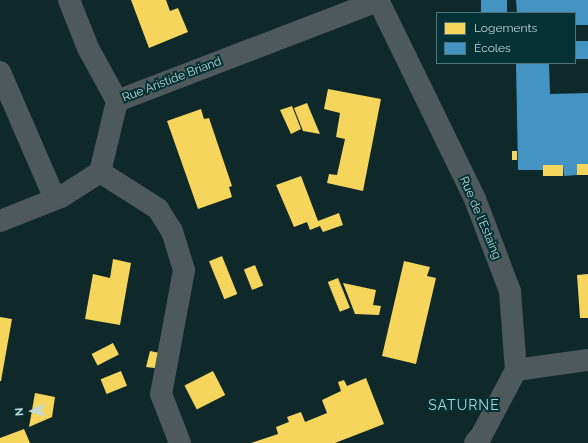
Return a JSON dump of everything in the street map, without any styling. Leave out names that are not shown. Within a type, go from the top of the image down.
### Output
[{"type":"street","points":[[69,0],[88,48],[117,101]]},
{"type":"street","name":"Rue Aristide Briand","points":[[100,172],[117,101],[378,0]]},
{"type":"street","name":"Rue de l'Estaing","points":[[378,0],[474,200],[510,290],[516,370]]},
{"type":"street","points":[[0,72],[55,199]]},
{"type":"street","points":[[0,221],[55,199],[83,185],[100,172],[158,209],[172,231],[184,270],[161,394],[180,443]]},
{"type":"street","points":[[475,443],[481,436],[516,370],[588,360]]},
{"type":"building: Logements","points":[[131,0],[166,0],[170,11],[178,8],[188,32],[149,48]]},
{"type":"building: Logements","points":[[328,89],[381,99],[363,191],[327,183],[329,174],[337,175],[345,139],[336,137],[340,113],[324,109]]},
{"type":"building: Logements","points":[[307,103],[320,134],[303,131],[294,108]]},
{"type":"building: Logements","points":[[292,106],[301,129],[291,134],[280,110]]},
{"type":"building: Logements","points":[[201,109],[204,119],[209,118],[232,186],[229,187],[232,197],[198,209],[167,121]]},
{"type":"building: Logements","points":[[512,151],[517,151],[517,160],[512,160]]},
{"type":"building: Logements","points":[[577,164],[588,164],[588,175],[577,175]]},
{"type":"building: Logements","points":[[543,165],[563,165],[563,176],[543,176]]},
{"type":"building: Logements","points":[[301,176],[318,221],[339,213],[343,225],[323,232],[320,226],[310,230],[307,222],[294,227],[276,185]]},
{"type":"building: Logements","points":[[222,256],[237,294],[224,299],[209,261]]},
{"type":"building: Logements","points":[[113,259],[131,263],[120,325],[85,319],[93,274],[110,278]]},
{"type":"building: Logements","points":[[404,261],[430,267],[427,276],[436,278],[416,364],[382,356]]},
{"type":"building: Logements","points":[[255,265],[263,285],[252,290],[244,269]]},
{"type":"building: Logements","points":[[588,274],[588,318],[580,318],[577,275]]},
{"type":"building: Logements","points":[[338,278],[350,308],[340,312],[328,282]]},
{"type":"building: Logements","points":[[343,283],[376,290],[373,305],[381,306],[379,315],[355,314]]},
{"type":"building: Logements","points":[[0,317],[12,319],[1,381],[0,381]]},
{"type":"building: Logements","points":[[113,343],[119,355],[98,365],[92,354]]},
{"type":"building: Logements","points":[[150,351],[165,354],[163,369],[146,367]]},
{"type":"building: Logements","points":[[121,371],[127,386],[107,394],[101,379]]},
{"type":"building: Logements","points":[[213,371],[225,395],[197,410],[184,386]]},
{"type":"building: Logements","points":[[366,378],[384,424],[335,443],[251,443],[278,434],[276,427],[289,422],[287,417],[301,412],[305,422],[327,413],[322,400],[341,391],[338,382],[344,380],[347,386]]},
{"type":"building: Logements","points":[[35,393],[55,397],[52,417],[29,427]]},
{"type":"building: Logements","points":[[24,429],[30,443],[0,443],[0,438]]},
{"type":"building: Écoles","points":[[481,0],[507,0],[507,12],[481,12]]},
{"type":"building: Écoles","points":[[516,0],[588,0],[588,25],[576,25],[576,12],[517,12]]},
{"type":"building: Écoles","points":[[576,41],[588,41],[588,59],[576,59]]},
{"type":"building: Écoles","points":[[516,64],[549,64],[550,94],[588,93],[588,164],[577,164],[577,175],[564,176],[563,165],[543,165],[543,170],[518,170]]},
{"type":"district","name":"SATURNE","points":[[464,405]]}]
